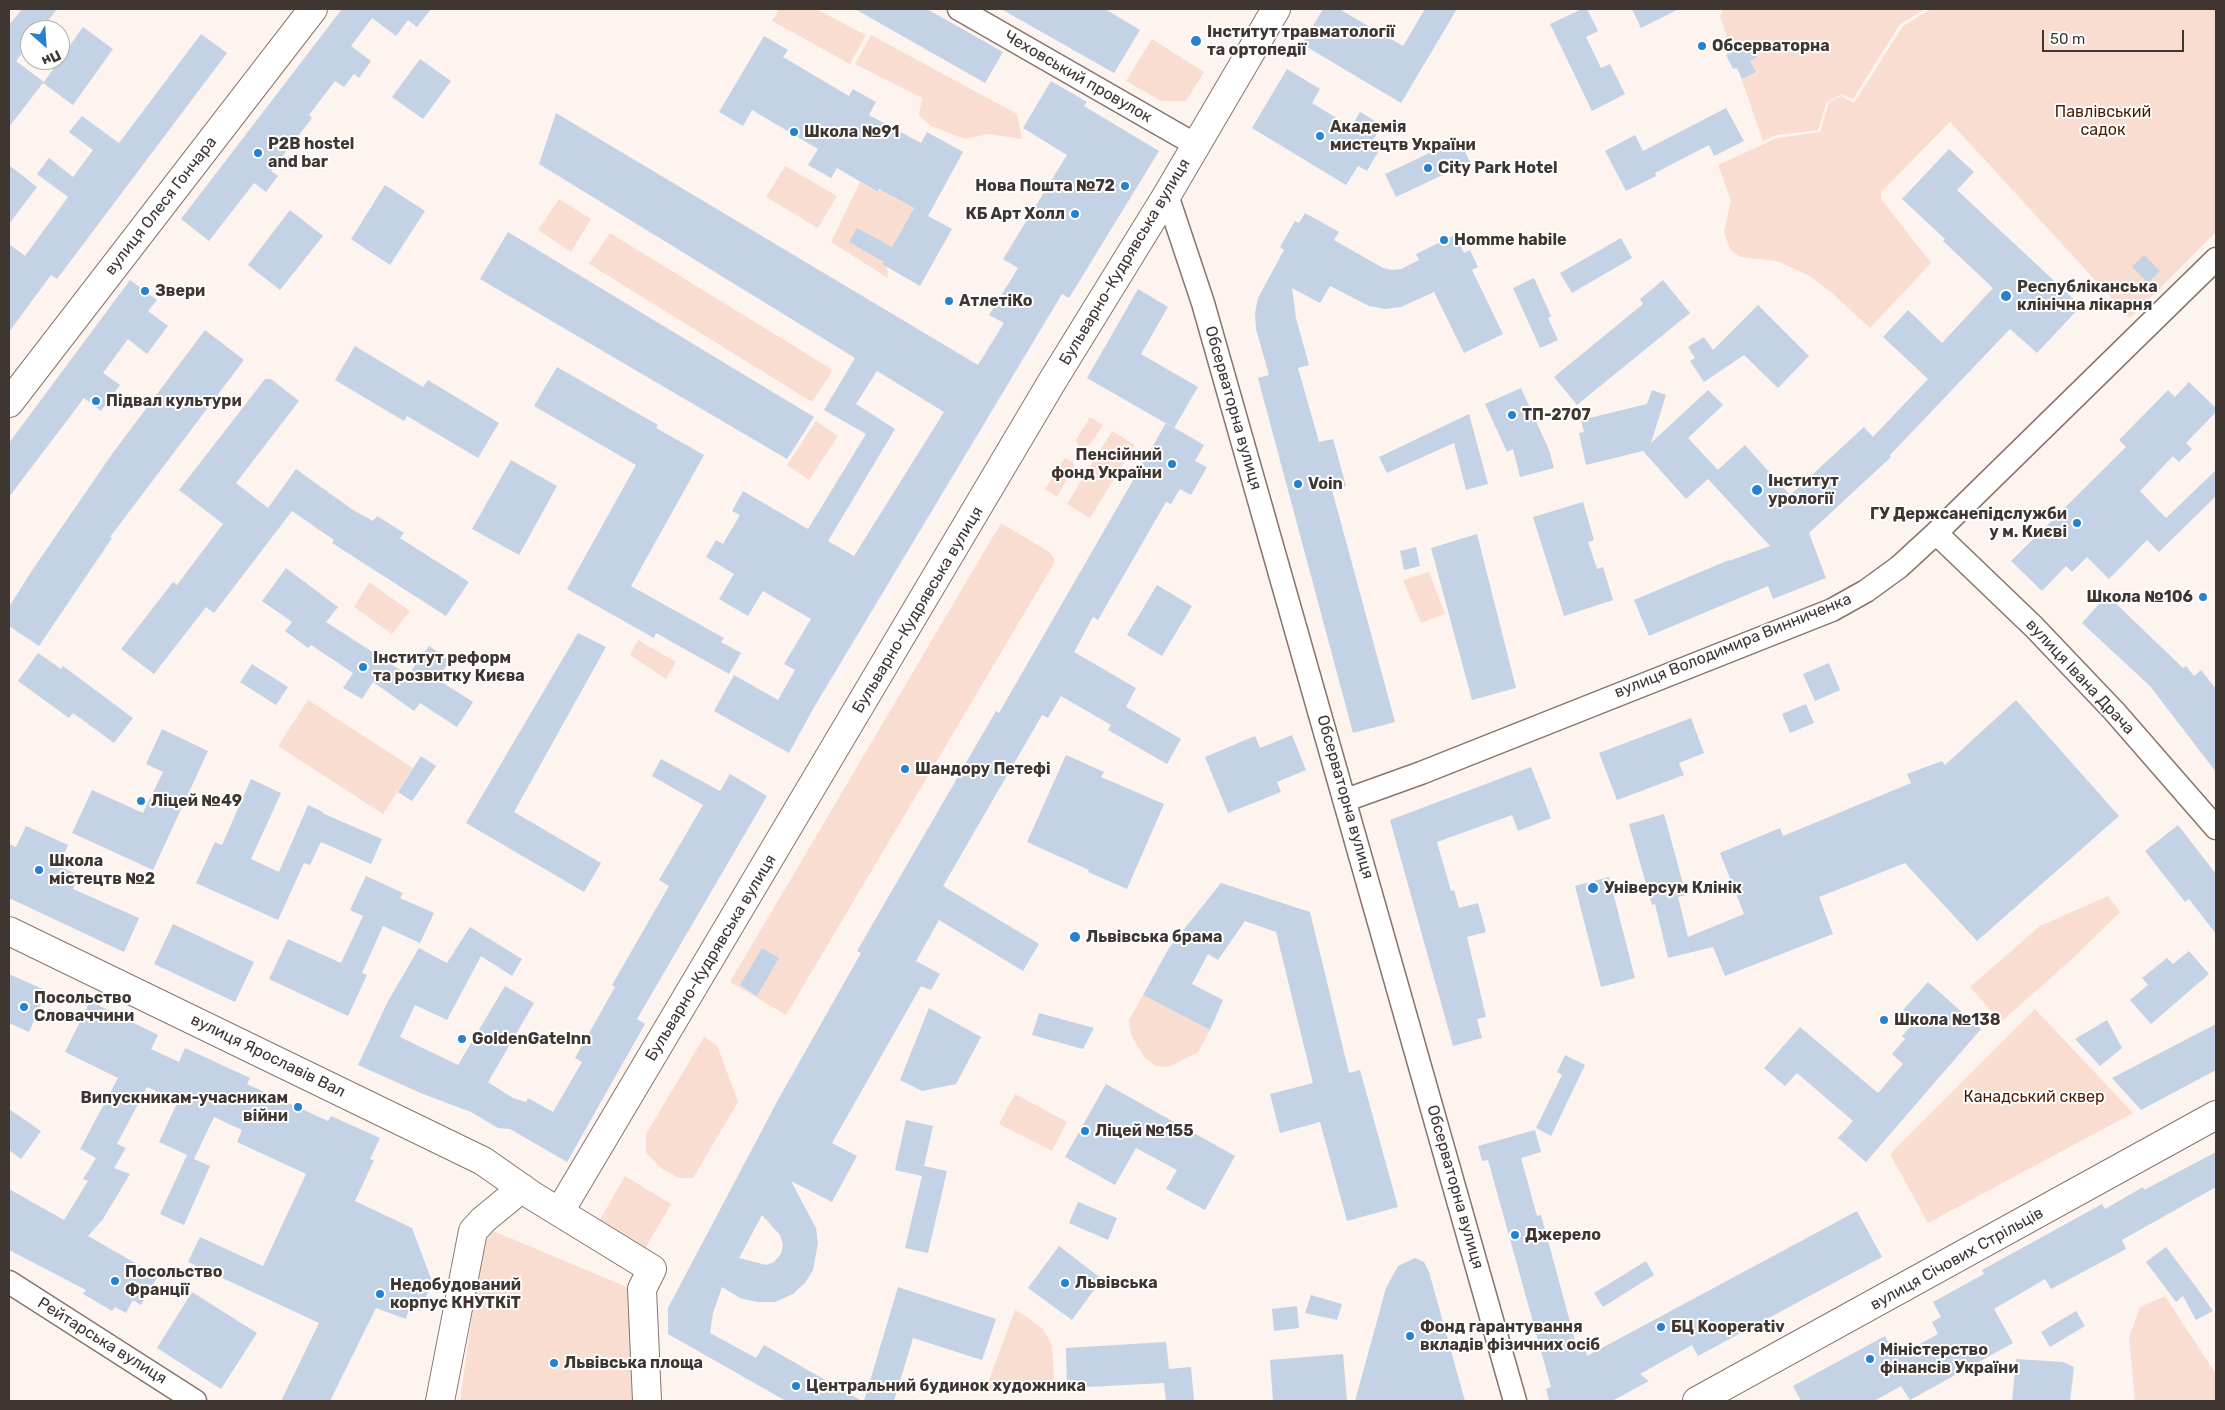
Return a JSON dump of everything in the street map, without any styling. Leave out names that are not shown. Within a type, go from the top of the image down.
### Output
[{"type":"main road","name":"вулиця Олеся Гончара","points":[[9,403],[313,9]]},
{"type":"main road","name":"Бульварно-Кудрявська вулиця","points":[[560,1211],[1048,389],[1167,196],[1276,9]]},
{"type":"main road","name":"вулиця Ярославів Вал","points":[[9,931],[423,1131],[483,1162],[522,1188]]},
{"type":"main road","name":"вулиця Січових Стрільців","points":[[1705,1399],[2216,1115]]},
{"type":"main road","points":[[440,1401],[473,1231],[483,1220],[522,1188],[652,1270],[642,1290],[647,1401]]},
{"type":"street","name":"Чеховський провулок","points":[[959,9],[1196,145]]},
{"type":"street","name":"Обсерваторна вулиця","points":[[1167,196],[1203,303],[1346,800],[1515,1401]]},
{"type":"street","name":"вулиця Володимира Винниченка","points":[[1346,800],[1421,773],[1832,610],[1866,591],[1899,567],[1936,533],[2216,260]]},
{"type":"street","name":"вулиця Івана Драча","points":[[1936,533],[2034,626],[2114,711],[2216,828]]},
{"type":"street","name":"Рейтарська вулиця","points":[[9,1282],[195,1401]]},
{"type":"green space","points":[[779,9],[816,9],[866,35],[850,64],[772,21]]},
{"type":"green space","points":[[1723,9],[1925,9],[1900,24],[1853,99],[1842,94],[1827,102],[1818,130],[1776,135],[1763,141],[1720,17]]},
{"type":"green space","name":"Павлівський садок","points":[[1931,9],[2216,9],[2216,232],[2130,318],[1950,122],[1881,192],[1881,199],[1931,263],[1870,328],[1831,292],[1808,275],[1777,261],[1740,257],[1730,249],[1724,232],[1731,201],[1718,165],[1777,138],[1820,132],[1829,102],[1841,96],[1854,103],[1903,26]]},
{"type":"green space","points":[[871,35],[1017,114],[1022,139],[988,134],[965,139],[931,126],[919,115],[922,98],[855,64]]},
{"type":"green space","points":[[1152,39],[1204,72],[1186,101],[1161,101],[1126,81]]},
{"type":"green space","points":[[785,166],[837,196],[818,228],[766,197]]},
{"type":"green space","points":[[860,182],[877,192],[886,188],[891,196],[914,208],[882,264],[887,267],[888,278],[831,242]]},
{"type":"green space","points":[[559,199],[591,219],[571,252],[538,230]]},
{"type":"green space","points":[[610,233],[833,370],[812,402],[589,264]]},
{"type":"green space","points":[[1090,417],[1103,425],[1090,444],[1080,447],[1076,440]]},
{"type":"green space","points":[[816,421],[838,436],[809,480],[787,465]]},
{"type":"green space","points":[[1112,431],[1135,445],[1090,518],[1067,504]]},
{"type":"green space","points":[[1065,458],[1073,462],[1074,467],[1057,497],[1045,489]]},
{"type":"green space","points":[[1001,523],[1051,553],[1054,559],[1053,565],[786,1015],[730,982]]},
{"type":"green space","points":[[1429,572],[1445,614],[1421,623],[1403,580]]},
{"type":"green space","points":[[369,582],[410,611],[392,634],[354,607]]},
{"type":"green space","points":[[638,640],[676,662],[666,679],[630,655]]},
{"type":"green space","points":[[308,700],[413,768],[383,814],[278,746]]},
{"type":"green space","points":[[2108,896],[2120,912],[2071,960],[2001,1022],[1970,987],[2040,926]]},
{"type":"green space","points":[[1143,995],[1210,1030],[1198,1052],[1169,1067],[1156,1066],[1144,1057],[1131,1035],[1129,1020]]},
{"type":"green space","name":"Канадський сквер","points":[[2035,1009],[2133,1113],[1928,1223],[1890,1154]]},
{"type":"green space","points":[[704,1037],[717,1045],[738,1102],[693,1178],[679,1178],[662,1169],[646,1153],[646,1134]]},
{"type":"green space","points":[[1015,1094],[1067,1122],[1052,1151],[999,1124]]},
{"type":"green space","points":[[625,1176],[671,1204],[643,1252],[597,1225]]},
{"type":"green space","points":[[491,1230],[636,1291],[632,1368],[634,1401],[460,1401],[483,1238]]},
{"type":"green space","points":[[2165,1296],[2216,1374],[2216,1401],[2135,1401],[2129,1338],[2140,1307]]},
{"type":"green space","points":[[1015,1310],[1043,1329],[1052,1345],[1054,1379],[1046,1384],[984,1393]]},
{"type":"building","points":[[22,9],[57,9],[49,20],[20,20],[20,56],[16,61],[20,64],[20,70],[28,70],[44,82],[53,70],[70,70],[70,45],[83,27],[113,49],[73,105],[43,83],[9,127],[9,25]]},
{"type":"building","points":[[342,9],[431,9],[417,27],[408,20],[396,36],[372,18],[351,46],[371,61],[359,78],[354,74],[344,87],[335,81],[309,115],[312,118],[271,171],[278,176],[266,192],[254,183],[209,241],[181,219]]},
{"type":"building","points":[[855,9],[927,9],[1003,52],[985,83]]},
{"type":"building","points":[[1001,9],[1105,9],[1140,30],[1114,73]]},
{"type":"building","points":[[1323,9],[1339,9],[1403,46],[1425,9],[1457,9],[1401,103],[1302,44]]},
{"type":"building","points":[[1582,9],[1587,9],[1598,31],[1586,37],[1601,68],[1610,64],[1625,94],[1592,111],[1550,24]]},
{"type":"building","points":[[1632,9],[1679,9],[1641,28]]},
{"type":"building","points":[[201,34],[227,53],[57,279],[51,275],[9,332],[9,244],[25,256],[68,197],[37,174],[49,158],[73,177],[93,150],[69,132],[82,116],[119,143]]},
{"type":"building","points":[[764,36],[788,50],[783,57],[849,96],[853,89],[876,102],[869,115],[921,143],[927,132],[963,152],[928,216],[952,229],[920,286],[849,242],[857,228],[892,247],[914,208],[879,189],[878,192],[837,168],[831,178],[808,165],[818,149],[752,110],[743,126],[719,112]]},
{"type":"building","points":[[1750,43],[1757,57],[1750,61],[1756,72],[1742,79],[1737,68],[1733,69],[1726,55]]},
{"type":"building","points":[[420,59],[451,81],[423,119],[392,97]]},
{"type":"building","points":[[1287,69],[1320,89],[1312,103],[1351,127],[1360,112],[1382,125],[1372,142],[1381,147],[1367,171],[1358,166],[1346,185],[1252,128]]},
{"type":"building","points":[[1051,81],[1087,102],[1084,106],[1159,151],[1069,298],[1062,294],[813,709],[789,753],[714,711],[734,675],[778,700],[795,670],[784,664],[811,619],[763,591],[748,616],[719,599],[734,574],[706,557],[716,540],[723,544],[740,515],[732,511],[743,491],[808,529],[866,434],[824,410],[855,358],[539,164],[556,113],[978,365],[1004,323],[989,315],[1018,268],[1003,259],[1067,155],[1023,128]],"holes":[[[877,371],[944,412],[854,556],[828,541],[895,429],[856,404]]]},
{"type":"building","points":[[1726,108],[1744,141],[1714,156],[1709,145],[1655,173],[1656,176],[1626,191],[1605,151],[1635,135],[1643,151]]},
{"type":"building","name":"City Park Hotel","points":[[1459,139],[1470,162],[1396,197],[1385,174]]},
{"type":"building","points":[[1949,149],[1974,172],[1957,190],[2081,306],[2037,353],[2010,329],[1890,455],[1891,457],[1809,533],[1826,578],[1773,599],[1768,586],[1649,636],[1634,600],[1729,560],[1770,546],[1708,479],[1745,445],[1790,495],[1864,427],[1873,437],[1928,379],[1883,337],[1908,310],[1942,343],[1993,288],[1902,199]]},
{"type":"building","points":[[9,165],[37,187],[9,224]]},
{"type":"building","points":[[385,185],[425,211],[390,265],[351,239]]},
{"type":"building","points":[[290,210],[323,236],[280,290],[248,265]]},
{"type":"building","points":[[1305,213],[1339,232],[1334,240],[1383,268],[1392,270],[1401,269],[1419,260],[1416,254],[1455,235],[1464,253],[1470,250],[1478,267],[1472,270],[1503,334],[1464,353],[1434,292],[1401,307],[1385,309],[1369,306],[1330,286],[1320,303],[1292,288],[1296,318],[1309,365],[1298,368],[1319,442],[1333,439],[1346,486],[1332,490],[1395,722],[1353,733],[1258,378],[1269,375],[1256,329],[1255,313],[1258,298],[1284,250],[1280,247],[1295,221],[1299,223]]},
{"type":"building","points":[[508,232],[814,417],[787,459],[480,279]]},
{"type":"building","points":[[1621,238],[1632,258],[1572,293],[1560,273]]},
{"type":"building","points":[[2144,255],[2160,271],[2148,283],[2132,267]]},
{"type":"building","points":[[1534,278],[1551,316],[1548,318],[1558,340],[1540,348],[1513,288]]},
{"type":"building","points":[[130,280],[157,300],[148,311],[168,326],[147,354],[128,339],[103,373],[120,385],[101,411],[84,398],[9,497],[9,443]]},
{"type":"building","points":[[1663,280],[1690,313],[1577,405],[1554,377],[1643,304],[1640,299]]},
{"type":"building","points":[[1138,289],[1168,307],[1141,354],[1198,387],[1174,428],[1087,378]]},
{"type":"building","points":[[1758,305],[1809,356],[1778,388],[1744,355],[1704,382],[1690,361],[1695,358],[1688,347],[1704,337],[1713,350]]},
{"type":"building","points":[[205,330],[244,360],[110,537],[112,538],[39,646],[9,626],[9,607],[112,454]]},
{"type":"building","points":[[355,346],[423,387],[428,380],[499,423],[478,458],[407,416],[404,421],[335,380]]},
{"type":"building","points":[[557,367],[658,425],[656,428],[704,455],[631,586],[724,638],[721,642],[741,653],[729,674],[656,633],[654,638],[567,589],[636,465],[534,406]]},
{"type":"building","points":[[265,379],[271,379],[299,401],[236,483],[268,508],[296,469],[353,510],[373,521],[377,516],[404,533],[400,538],[469,582],[446,616],[332,543],[334,540],[292,511],[214,613],[206,607],[154,674],[121,649],[173,582],[177,585],[223,524],[179,490]]},
{"type":"building","points":[[2189,382],[2216,408],[2216,412],[2186,443],[2192,449],[2179,462],[2173,456],[2140,491],[2166,518],[2216,470],[2216,496],[2159,552],[2147,540],[2109,579],[2087,557],[2072,572],[2066,566],[2042,591],[2011,561],[2126,447],[2119,440],[2168,390],[2175,397]]},
{"type":"building","name":"ТП-2707","points":[[1521,388],[1549,450],[1554,468],[1520,477],[1513,449],[1507,452],[1485,404]]},
{"type":"building","points":[[1652,390],[1666,395],[1651,443],[1708,390],[1723,405],[1688,438],[1718,470],[1686,499],[1643,451],[1586,465],[1579,433],[1584,432],[1581,420],[1647,404]]},
{"type":"building","points":[[1469,414],[1488,484],[1466,490],[1454,443],[1387,473],[1379,457]]},
{"type":"building","points":[[1166,423],[1204,445],[1195,461],[1207,467],[1191,495],[1180,489],[1171,504],[1166,502],[1098,620],[1093,617],[1074,652],[1136,688],[1126,707],[1181,739],[1167,764],[1108,730],[1111,725],[1061,696],[1048,718],[1042,715],[943,886],[1039,944],[1023,971],[939,920],[916,961],[940,974],[931,990],[921,986],[832,1143],[857,1156],[832,1202],[791,1181],[816,1228],[818,1243],[813,1270],[805,1283],[793,1294],[775,1302],[757,1302],[740,1298],[722,1287],[713,1313],[710,1333],[756,1358],[764,1345],[862,1401],[786,1401],[668,1334],[668,1308],[779,1098],[861,953],[857,951],[996,711],[999,713]],"holes":[[[762,1215],[780,1235],[783,1245],[781,1254],[774,1262],[766,1265],[739,1258]]]},
{"type":"building","points":[[511,460],[557,486],[519,555],[472,529]]},
{"type":"building","points":[[1583,502],[1594,540],[1588,542],[1597,569],[1603,567],[1613,600],[1564,616],[1533,517]]},
{"type":"building","points":[[1477,534],[1516,688],[1472,700],[1431,548]]},
{"type":"building","points":[[1416,547],[1420,566],[1404,570],[1400,551]]},
{"type":"building","points":[[286,568],[338,607],[326,622],[408,675],[429,646],[450,661],[437,679],[473,702],[457,727],[420,703],[414,711],[373,682],[362,699],[343,688],[353,673],[311,645],[308,648],[285,631],[292,622],[262,601]]},
{"type":"building","points":[[1157,585],[1192,606],[1162,656],[1127,635]]},
{"type":"building","points":[[2107,595],[2183,668],[2186,666],[2194,676],[2201,670],[2216,689],[2216,772],[2150,686],[2082,623]]},
{"type":"building","points":[[578,633],[606,647],[514,812],[601,863],[584,892],[466,823]]},
{"type":"building","points":[[38,653],[61,669],[63,666],[133,718],[114,743],[73,713],[69,718],[18,681]]},
{"type":"building","points":[[1829,663],[1840,690],[1815,701],[1803,674]]},
{"type":"building","points":[[252,664],[288,687],[276,705],[240,682]]},
{"type":"building","points":[[2016,700],[2119,816],[1977,941],[1905,863],[1819,897],[1833,934],[1725,976],[1713,947],[1668,958],[1655,904],[1652,905],[1629,824],[1664,814],[1686,895],[1678,897],[1688,937],[1744,914],[1720,853],[1780,828],[1783,836],[1911,783],[1907,774],[1942,761],[1945,765]]},
{"type":"building","points":[[1806,704],[1814,723],[1790,733],[1782,714]]},
{"type":"building","points":[[1691,718],[1704,753],[1679,763],[1684,775],[1617,800],[1599,753]]},
{"type":"building","points":[[162,729],[208,751],[153,870],[72,833],[92,790],[143,813],[163,772],[146,764]]},
{"type":"building","points":[[1292,735],[1306,770],[1277,782],[1281,792],[1228,813],[1205,757],[1255,736],[1260,748]]},
{"type":"building","points":[[1066,755],[1104,772],[1101,777],[1164,804],[1127,889],[1027,842]]},
{"type":"building","points":[[421,756],[436,766],[412,801],[398,792]]},
{"type":"building","points":[[661,759],[720,791],[730,774],[767,796],[637,1019],[645,1024],[567,1162],[510,1129],[498,1128],[471,1112],[423,1094],[358,1065],[387,1003],[419,948],[447,963],[470,927],[522,959],[512,976],[481,956],[447,1020],[415,1005],[400,1037],[458,1065],[505,986],[534,1003],[488,1082],[513,1098],[526,1102],[528,1098],[553,1112],[582,1062],[575,1058],[615,987],[612,985],[669,886],[659,880],[703,805],[652,776]]},
{"type":"building","points":[[1531,767],[1551,818],[1518,831],[1512,815],[1437,842],[1451,891],[1454,890],[1459,908],[1478,903],[1486,932],[1467,937],[1486,1017],[1477,1019],[1482,1038],[1453,1046],[1390,820]]},
{"type":"building","points":[[251,779],[281,793],[251,859],[279,872],[308,805],[382,839],[371,864],[321,842],[310,865],[304,863],[278,920],[196,883],[215,842],[222,845]]},
{"type":"building","points":[[2178,825],[2216,874],[2216,934],[2189,899],[2185,902],[2145,851]]},
{"type":"building","name":"Школа містецтв №2","points":[[26,826],[68,845],[58,866],[79,875],[73,889],[139,918],[124,952],[9,898],[9,844],[16,847]]},
{"type":"building","points":[[366,876],[403,893],[400,898],[434,913],[420,943],[383,926],[362,973],[367,975],[348,1016],[269,979],[288,939],[341,963],[363,916],[350,910]]},
{"type":"building","points":[[1609,877],[1635,978],[1601,987],[1575,886]]},
{"type":"building","points":[[1221,883],[1310,912],[1349,1073],[1360,1070],[1398,1207],[1347,1221],[1320,1122],[1280,1133],[1270,1094],[1313,1083],[1276,932],[1245,921],[1218,960],[1208,954],[1192,984],[1223,1000],[1210,1030],[1143,995],[1169,948]]},
{"type":"building","points":[[173,924],[254,962],[235,1002],[154,964]]},
{"type":"building","points":[[762,948],[779,958],[757,996],[740,985]]},
{"type":"building","points":[[2189,951],[2209,974],[2151,1024],[2130,1000],[2148,985],[2142,978],[2167,958],[2173,964]]},
{"type":"building","name":"Посольство Словаччини","points":[[9,974],[47,991],[29,1032],[9,1023]]},
{"type":"building","points":[[1928,982],[1981,1029],[1866,1162],[1838,1138],[1853,1121],[1797,1073],[1785,1086],[1764,1068],[1800,1027],[1878,1093],[1903,1064],[1892,1054],[1905,1039],[1902,1036],[1916,1021],[1903,1010]]},
{"type":"building","points":[[90,1001],[158,1035],[151,1049],[179,1062],[185,1048],[250,1078],[247,1084],[328,1121],[331,1116],[380,1138],[370,1159],[374,1160],[355,1201],[412,1228],[432,1281],[421,1311],[410,1306],[406,1319],[376,1308],[330,1401],[281,1401],[319,1323],[188,1262],[200,1237],[263,1266],[306,1174],[237,1142],[242,1130],[214,1117],[194,1159],[210,1166],[184,1225],[160,1214],[187,1155],[159,1142],[178,1101],[147,1087],[117,1144],[126,1148],[114,1168],[130,1174],[103,1219],[88,1236],[158,1276],[141,1305],[133,1300],[126,1313],[115,1307],[112,1311],[83,1294],[86,1290],[9,1250],[9,1189],[64,1220],[88,1181],[83,1179],[96,1158],[80,1149],[118,1078],[65,1052]]},
{"type":"building","points":[[929,1008],[981,1037],[956,1084],[922,1091],[900,1080]]},
{"type":"building","points":[[1039,1013],[1094,1028],[1083,1049],[1032,1035]]},
{"type":"building","points":[[2107,1020],[2122,1048],[2100,1066],[2075,1039]]},
{"type":"building","points":[[2216,1024],[2216,1070],[2141,1110],[2112,1078]]},
{"type":"building","points":[[1565,1055],[1585,1065],[1551,1136],[1536,1128],[1562,1075],[1557,1072]]},
{"type":"building","points":[[1106,1084],[1235,1156],[1205,1210],[1166,1189],[1177,1170],[1136,1148],[1115,1185],[1065,1157]]},
{"type":"building","points":[[9,1109],[41,1131],[21,1159],[9,1150]]},
{"type":"building","points":[[906,1120],[933,1126],[924,1166],[947,1171],[928,1253],[905,1248],[922,1176],[895,1170]]},
{"type":"building","points":[[1535,1130],[1541,1152],[1521,1158],[1537,1216],[1541,1215],[1576,1344],[1583,1342],[1587,1356],[1857,1211],[1882,1257],[1698,1356],[1692,1345],[1640,1374],[1649,1381],[1612,1401],[1549,1401],[1546,1389],[1551,1387],[1488,1160],[1482,1161],[1478,1146]]},
{"type":"building","points":[[2216,1152],[2216,1187],[2122,1240],[2126,1249],[2051,1289],[2045,1279],[1994,1309],[2013,1343],[1910,1400],[1901,1386],[1874,1401],[1801,1401],[1793,1386],[1885,1336],[1896,1357],[1938,1334],[1932,1322],[1941,1317],[1933,1302],[1984,1274],[1982,1270],[2102,1204],[2105,1209],[2143,1187],[2144,1190]]},
{"type":"building","points":[[1078,1202],[1117,1218],[1108,1240],[1069,1223]]},
{"type":"building","name":"Львівська","points":[[1059,1246],[1102,1279],[1072,1320],[1028,1288]]},
{"type":"building","points":[[2166,1247],[2213,1311],[2196,1320],[2183,1296],[2176,1302],[2146,1262]]},
{"type":"building","name":"Фонд гарантування вкладів фізичних осіб","points":[[1415,1258],[1424,1262],[1429,1272],[1465,1401],[1355,1401],[1386,1288],[1398,1266]]},
{"type":"building","points":[[1646,1261],[1654,1275],[1603,1307],[1594,1293]]},
{"type":"building","points":[[898,1287],[996,1319],[982,1360],[913,1338],[894,1401],[864,1401]]},
{"type":"building","points":[[192,1292],[257,1333],[221,1389],[157,1348]]},
{"type":"building","points":[[1311,1295],[1342,1304],[1337,1320],[1305,1313]]},
{"type":"building","points":[[1297,1306],[1299,1328],[1274,1331],[1272,1309]]},
{"type":"building","points":[[2076,1311],[2085,1326],[2050,1347],[2041,1332]]},
{"type":"building","points":[[1166,1342],[1169,1369],[1191,1367],[1194,1401],[1166,1401],[1164,1383],[1067,1388],[1066,1348]]},
{"type":"building","points":[[1343,1354],[1347,1401],[1273,1401],[1270,1360]]},
{"type":"building","points":[[2016,1359],[2063,1362],[2074,1367],[2070,1401],[2012,1401]]},
{"type":"place","name":"Інститут травматології та ортопедії","points":[[1196,41]]},
{"type":"place","name":"Обсерваторна","points":[[1702,46]]},
{"type":"place","name":"Школа №91","points":[[794,132]]},
{"type":"place","name":"Академія мистецтв України","points":[[1320,136]]},
{"type":"place","name":"P2B hostel and bar","points":[[258,153]]},
{"type":"place","name":"City Park Hotel","points":[[1428,168]]},
{"type":"place","name":"Нова Пошта №72","points":[[1125,186]]},
{"type":"place","name":"КБ Арт Холл","points":[[1075,214]]},
{"type":"place","name":"Homme habile","points":[[1444,240]]},
{"type":"place","name":"Звери","points":[[145,291]]},
{"type":"place","name":"Республіканська клінічна лікарня","points":[[2006,296]]},
{"type":"place","name":"АтлетіКо","points":[[949,301]]},
{"type":"place","name":"Підвал культури","points":[[96,401]]},
{"type":"place","name":"ТП-2707","points":[[1512,415]]},
{"type":"place","name":"Пенсійний фонд України","points":[[1172,464]]},
{"type":"place","name":"Voin","points":[[1298,484]]},
{"type":"place","name":"Інститут урології","points":[[1757,490]]},
{"type":"place","name":"ГУ Держсанепідслужби у м. Києві","points":[[2077,523]]},
{"type":"place","name":"Школа №106","points":[[2203,597]]},
{"type":"place","name":"Інститут реформ та розвитку Києва","points":[[363,667]]},
{"type":"place","name":"Шандору Петефі","points":[[905,769]]},
{"type":"place","name":"Ліцей №49","points":[[141,801]]},
{"type":"place","name":"Школа містецтв №2","points":[[39,870]]},
{"type":"place","name":"Універсум Клінік","points":[[1593,888]]},
{"type":"place","name":"Львівська брама","points":[[1075,937]]},
{"type":"place","name":"Посольство Словаччини","points":[[24,1007]]},
{"type":"place","name":"Школа №138","points":[[1884,1020]]},
{"type":"place","name":"GoldenGateInn","points":[[462,1039]]},
{"type":"place","name":"Випускникам-учасникам війни","points":[[298,1107]]},
{"type":"place","name":"Ліцей №155","points":[[1085,1131]]},
{"type":"place","name":"Джерело","points":[[1515,1235]]},
{"type":"place","name":"Посольство Франції","points":[[115,1281]]},
{"type":"place","name":"Львівська","points":[[1065,1283]]},
{"type":"place","name":"Недобудований корпус КНУТКіТ","points":[[380,1294]]},
{"type":"place","name":"БЦ Kooperativ","points":[[1661,1327]]},
{"type":"place","name":"Фонд гарантування вкладів фізичних осіб","points":[[1410,1336]]},
{"type":"place","name":"Міністерство фінансів України","points":[[1870,1359]]},
{"type":"place","name":"Львівська площа","points":[[554,1363]]},
{"type":"place","name":"Центральний будинок художника","points":[[796,1386]]}]
